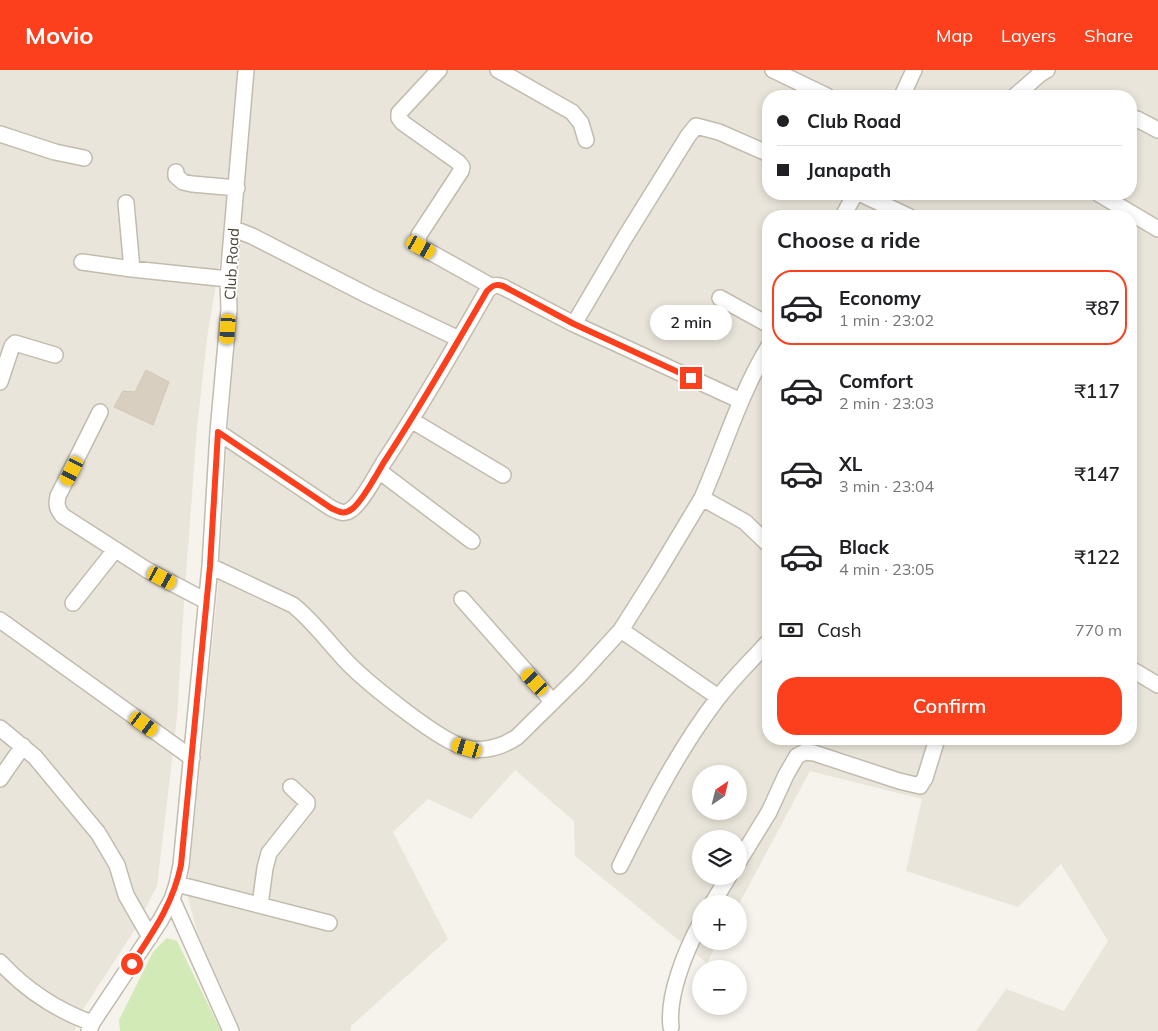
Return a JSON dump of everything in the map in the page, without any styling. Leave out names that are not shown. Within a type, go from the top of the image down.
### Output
[{"type":"street","name":"Club Road","points":[[90,1027],[150,936],[172,899],[178,884],[210,566],[218,432],[229,309],[228,279],[234,229],[246,70]]},
{"type":"street","points":[[439,70],[399,113],[399,118],[403,123],[458,162],[462,167],[419,235],[418,243],[421,247],[491,286]]},
{"type":"street","points":[[498,70],[572,112],[580,123],[586,140]]},
{"type":"street","points":[[773,70],[815,90]]},
{"type":"street","points":[[905,90],[914,70]]},
{"type":"street","points":[[1022,90],[1047,70]]},
{"type":"street","points":[[1137,119],[1158,130]]},
{"type":"street","points":[[574,324],[624,239],[696,126],[719,132],[762,151]]},
{"type":"street","points":[[0,134],[55,152],[84,158]]},
{"type":"street","points":[[176,172],[176,176],[187,183],[237,188]]},
{"type":"street","points":[[874,200],[895,210]]},
{"type":"street","points":[[1109,200],[1126,210]]},
{"type":"street","points":[[126,203],[132,269]]},
{"type":"street","points":[[1137,217],[1158,229]]},
{"type":"street","points":[[234,229],[252,236],[369,296],[459,339]]},
{"type":"street","points":[[82,262],[228,279]]},
{"type":"street","points":[[218,432],[340,513],[346,513],[354,508],[379,471],[412,420],[491,286],[496,284],[574,324],[741,401]]},
{"type":"street","points":[[720,298],[762,321]]},
{"type":"street","points":[[0,382],[14,343],[55,355]]},
{"type":"street","points":[[210,566],[293,605],[303,613],[335,650],[359,673],[454,744],[467,748],[481,749],[495,748],[507,744],[517,737],[553,702],[621,630],[653,581],[702,498],[741,401],[762,357]]},
{"type":"street","points":[[100,412],[58,496],[58,510],[63,516],[147,570],[206,601]]},
{"type":"street","points":[[412,420],[503,475]]},
{"type":"street","points":[[379,471],[472,541]]},
{"type":"street","points":[[702,498],[745,522],[762,538]]},
{"type":"street","points":[[73,603],[115,550]]},
{"type":"street","points":[[462,599],[553,702]]},
{"type":"street","points":[[0,620],[192,758]]},
{"type":"street","points":[[621,630],[718,698]]},
{"type":"street","points":[[620,866],[662,783],[718,698],[762,650]]},
{"type":"street","points":[[1137,673],[1158,685]]},
{"type":"street","points":[[0,728],[23,746],[46,769],[98,833],[117,865],[126,896],[150,936]]},
{"type":"street","points":[[747,848],[769,812],[797,756],[806,752],[814,753],[920,786],[925,778],[935,745]]},
{"type":"street","points":[[0,779],[23,746]]},
{"type":"street","points":[[260,905],[269,853],[307,805],[307,802],[291,787]]},
{"type":"street","points":[[178,884],[329,923]]},
{"type":"street","points":[[172,899],[231,1031]]},
{"type":"street","points":[[671,1027],[672,995],[692,940]]},
{"type":"street","points":[[0,962],[47,1002],[90,1027]]},
{"type":"shaded area","points":[[0,70],[242,70],[234,179],[208,331],[197,427],[177,717],[157,886],[134,931],[82,1011],[75,1031],[0,1031]]},
{"type":"shaded area","points":[[254,70],[1158,70],[1158,1031],[976,1031],[1006,989],[1064,1011],[1108,941],[1061,864],[1018,907],[906,871],[922,799],[810,771],[744,895],[692,895],[692,950],[714,950],[708,960],[703,960],[575,856],[574,821],[515,770],[471,819],[428,799],[393,832],[448,939],[351,1026],[351,1031],[241,1031],[197,932],[187,894],[218,587],[242,214]]},
{"type":"green space","points":[[167,938],[177,941],[221,1031],[120,1031],[119,1020],[153,952]]},
{"type":"building","points":[[146,370],[169,382],[153,425],[114,407],[123,391],[135,392]]},
{"type":"route","points":[[132,964],[160,920],[178,884],[210,566],[218,432],[331,508],[340,513],[346,513],[354,508],[379,471],[444,367],[487,291],[496,284],[574,324],[691,378]]}]
